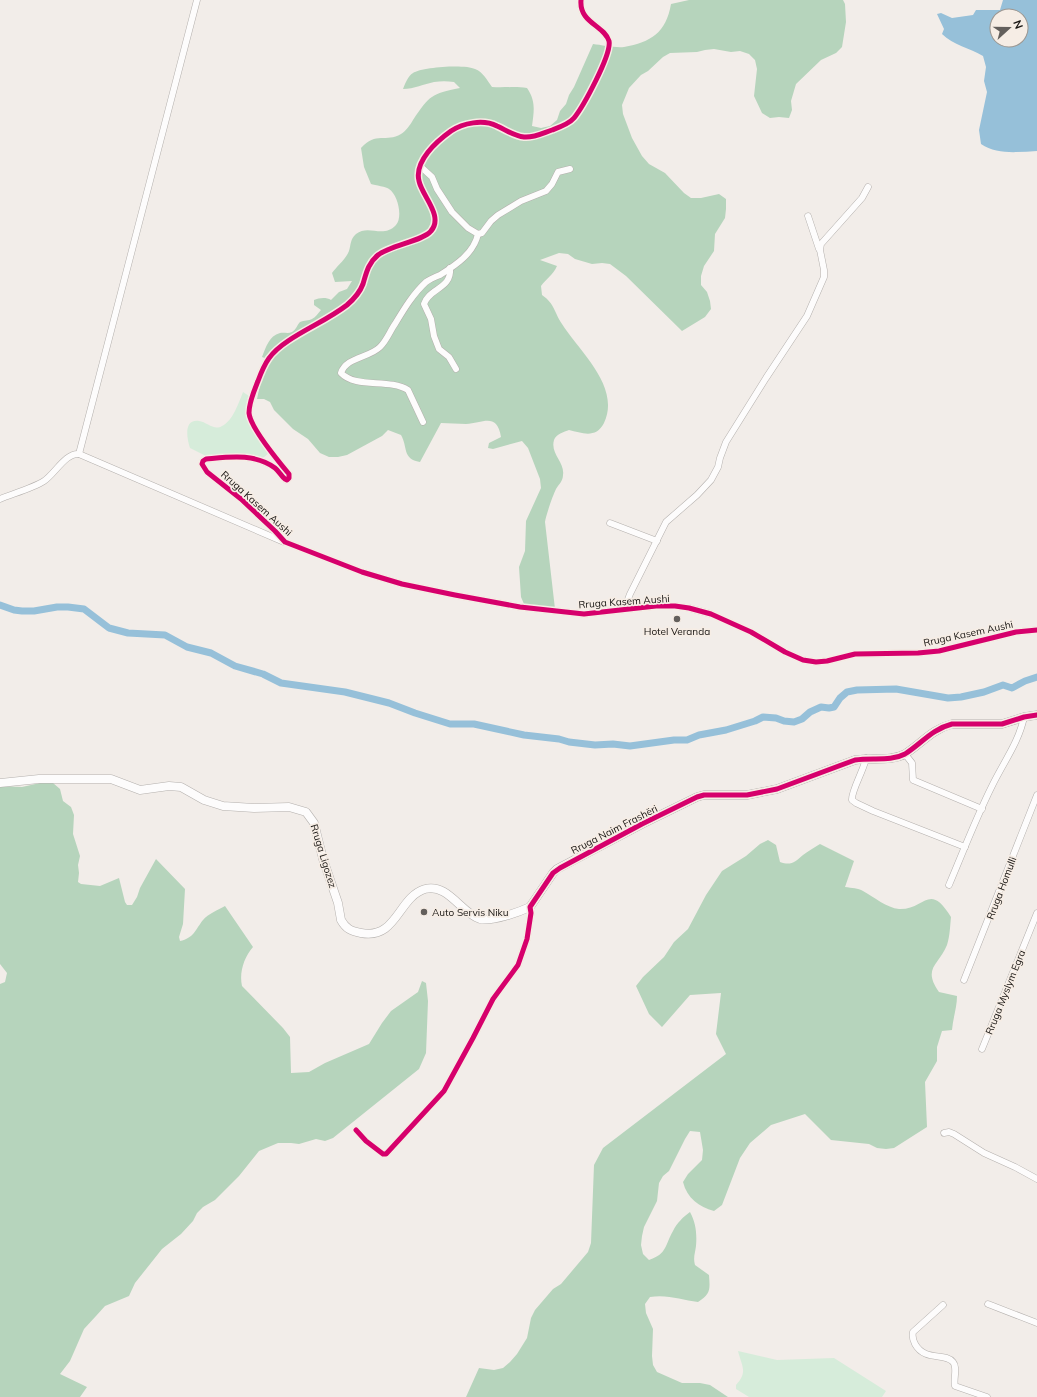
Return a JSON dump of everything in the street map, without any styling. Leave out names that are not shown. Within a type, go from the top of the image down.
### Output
[{"type":"street","points":[[80,454],[197,0]]},
{"type":"street","points":[[478,234],[468,228],[452,212],[437,189],[432,176],[420,166],[432,146],[438,140],[454,129],[469,124],[482,122],[495,125],[513,135],[532,137],[563,127],[574,119],[587,97],[606,58],[608,47],[608,40],[605,35],[586,17],[583,12],[581,8],[581,0]]},
{"type":"street","name":"Rruga Kasem Aushi","points":[[420,166],[419,181],[434,213],[435,224],[432,230],[427,235],[391,248],[378,255],[370,264],[357,295],[347,305],[323,321],[289,340],[275,351],[265,363],[250,401],[249,414],[261,438],[289,474],[289,478],[287,480],[285,479],[276,468],[264,461],[248,457],[237,456],[206,459],[203,461],[202,464],[207,472],[241,499],[285,542],[362,572],[402,584],[520,607],[584,614],[656,606],[675,606],[695,609],[712,614],[751,632],[785,652],[803,660],[816,662],[827,661],[855,654],[918,653],[939,650],[1016,632],[1037,630]]},
{"type":"street","points":[[423,422],[408,390],[392,384],[370,383],[348,379],[341,373],[342,369],[349,363],[374,352],[381,346],[387,339],[406,304],[428,281],[464,258],[475,244],[478,234],[482,233],[494,217],[513,205],[546,191],[552,184],[558,172],[570,169]]},
{"type":"street","points":[[627,609],[627,602],[630,594],[666,522],[697,495],[711,480],[718,467],[726,442],[766,378],[808,316],[824,277],[820,244],[862,198],[868,187]]},
{"type":"street","points":[[808,216],[820,250]]},
{"type":"street","points":[[450,268],[451,272],[448,279],[439,289],[428,296],[424,304],[431,319],[434,336],[439,348],[449,357],[456,369]]},
{"type":"street","points":[[0,499],[44,481],[74,453],[125,472],[285,542]]},
{"type":"street","points":[[610,523],[657,541]]},
{"type":"street","name":"Rruga Naim Frashëri","points":[[530,907],[557,869],[697,797],[704,795],[746,795],[777,788],[841,764],[866,758],[888,759],[904,754],[937,729],[952,724],[1002,724],[1037,714]]},
{"type":"street","points":[[949,885],[992,786],[1005,764],[1018,736],[1024,717]]},
{"type":"street","points":[[904,754],[912,763],[914,780],[982,809]]},
{"type":"street","points":[[866,758],[853,793],[852,800],[873,811],[965,847]]},
{"type":"street","name":"Rruga Ligozez","points":[[0,783],[39,778],[106,779],[140,790],[169,786],[181,787],[204,800],[223,806],[254,808],[289,807],[306,812],[314,823],[323,859],[338,903],[341,920],[347,928],[358,932],[370,934],[382,930],[396,918],[411,899],[426,889],[436,889],[444,892],[468,912],[480,919],[488,920],[530,907]]},
{"type":"street","name":"Rruga Homulli","points":[[964,980],[1037,795]]},
{"type":"street","points":[[356,1130],[366,1141],[383,1154],[386,1154],[444,1091],[493,999],[518,965],[527,939],[531,913],[530,907]]},
{"type":"street","name":"Rruga Myslym Egra","points":[[982,1049],[1037,913]]},
{"type":"street","points":[[944,1133],[949,1132],[954,1134],[984,1153],[1016,1167],[1037,1179]]},
{"type":"street","points":[[988,1304],[1037,1322]]},
{"type":"street","points":[[943,1305],[913,1332],[913,1338],[916,1345],[926,1355],[947,1359],[954,1363],[953,1382],[955,1386],[987,1397]]},
{"type":"green space","points":[[689,0],[843,0],[845,4],[846,22],[842,47],[836,53],[821,60],[796,84],[791,101],[792,110],[789,118],[770,118],[762,113],[754,96],[757,69],[755,60],[749,54],[740,51],[731,52],[714,49],[697,52],[670,53],[641,75],[629,88],[622,105],[623,114],[632,138],[642,156],[649,164],[665,173],[684,193],[691,198],[701,198],[719,194],[726,199],[725,218],[715,234],[714,251],[704,266],[701,276],[701,285],[707,292],[711,309],[705,317],[682,331],[626,276],[610,264],[592,264],[575,259],[568,254],[559,253],[540,260],[557,266],[554,272],[541,286],[542,295],[552,305],[562,324],[596,370],[603,383],[607,396],[608,410],[604,423],[597,431],[588,434],[569,430],[558,435],[554,440],[554,450],[562,466],[563,477],[553,496],[545,522],[555,609],[524,604],[521,597],[519,567],[525,551],[526,521],[541,488],[540,479],[528,448],[522,441],[493,449],[488,448],[489,443],[501,437],[499,429],[493,422],[483,421],[466,424],[441,423],[420,462],[410,458],[406,452],[401,435],[388,430],[382,436],[347,455],[329,457],[320,453],[308,439],[293,429],[274,410],[270,402],[264,399],[257,399],[262,375],[270,360],[262,357],[268,342],[276,334],[292,332],[300,322],[311,320],[316,316],[321,310],[314,305],[314,300],[327,298],[331,300],[339,292],[347,289],[352,281],[335,282],[332,273],[348,254],[352,240],[356,234],[366,230],[386,231],[396,225],[399,212],[395,196],[388,188],[371,184],[364,167],[361,148],[366,143],[376,138],[391,138],[401,134],[408,128],[428,100],[437,94],[460,88],[454,82],[444,81],[403,89],[411,74],[425,69],[453,66],[470,67],[485,76],[492,87],[527,88],[533,102],[534,111],[532,126],[541,128],[550,126],[557,120],[560,111],[566,104],[593,44],[624,47],[649,39],[661,29],[669,14],[671,4]]},
{"type":"green space","points":[[243,392],[252,398],[248,407],[269,453],[263,458],[248,454],[206,456],[190,448],[187,430],[190,423],[199,421],[213,427],[219,427],[226,424],[232,416]]},
{"type":"green space","points":[[40,783],[53,783],[60,789],[63,801],[71,807],[74,815],[73,834],[80,856],[78,865],[78,882],[81,884],[100,886],[119,878],[125,902],[127,905],[132,905],[156,859],[185,889],[183,924],[179,937],[180,941],[191,936],[203,920],[213,912],[225,906],[253,947],[247,955],[243,965],[241,976],[242,986],[290,1037],[291,1073],[309,1072],[325,1063],[369,1044],[391,1011],[418,992],[422,981],[426,983],[428,1001],[426,1053],[419,1069],[333,1138],[325,1141],[316,1139],[299,1144],[278,1143],[259,1151],[239,1176],[215,1200],[203,1207],[181,1234],[162,1249],[135,1283],[129,1296],[105,1306],[84,1329],[70,1361],[60,1374],[87,1387],[80,1397],[0,1397],[0,984],[5,982],[7,973],[0,964],[0,786],[22,787]]},
{"type":"green space","points":[[768,840],[776,845],[780,862],[787,864],[795,861],[820,844],[854,861],[845,887],[861,890],[885,904],[899,909],[915,906],[926,900],[932,899],[944,906],[951,917],[947,945],[934,967],[932,977],[939,992],[957,996],[952,1030],[942,1031],[937,1047],[937,1061],[925,1082],[927,1127],[894,1148],[886,1149],[877,1148],[869,1144],[831,1140],[805,1114],[771,1125],[750,1143],[740,1158],[722,1205],[714,1211],[703,1207],[694,1201],[687,1193],[683,1182],[688,1174],[702,1160],[703,1150],[700,1132],[690,1131],[669,1171],[663,1176],[659,1183],[657,1201],[644,1227],[641,1245],[643,1254],[649,1260],[655,1258],[665,1248],[676,1225],[690,1212],[694,1220],[696,1233],[694,1258],[695,1265],[709,1275],[709,1291],[698,1302],[668,1297],[650,1297],[645,1304],[646,1313],[653,1329],[653,1365],[657,1372],[682,1383],[700,1383],[710,1385],[728,1397],[466,1397],[479,1368],[494,1370],[503,1368],[517,1354],[527,1338],[531,1318],[535,1310],[553,1289],[561,1284],[588,1252],[591,1243],[594,1165],[603,1148],[726,1054],[716,1034],[721,993],[690,995],[662,1027],[649,1014],[636,986],[643,977],[664,957],[674,942],[688,929],[706,895],[722,871]]},
{"type":"green space","points":[[738,1351],[777,1360],[834,1358],[886,1391],[882,1397],[749,1397],[736,1389],[736,1385],[743,1373]]},
{"type":"water","points":[[1003,0],[1037,0],[1037,151],[1001,151],[987,148],[981,144],[979,130],[987,92],[984,81],[986,67],[983,56],[946,38],[942,34],[944,29],[937,14],[941,13],[952,18],[973,15],[976,10],[989,10],[989,48],[1029,48],[1029,8],[1001,8]]},
{"type":"waterway","points":[[0,605],[22,611],[34,611],[57,607],[84,609],[109,628],[128,633],[165,635],[187,647],[211,653],[235,666],[263,674],[281,683],[345,692],[389,703],[450,724],[474,724],[524,735],[595,745],[613,744],[630,746],[674,740],[687,740],[699,735],[726,730],[763,717],[794,722],[802,719],[810,712],[821,707],[834,707],[840,698],[847,692],[857,690],[896,689],[948,698],[984,692],[1003,685],[1012,688],[1037,677]]},
{"type":"cycle path","points":[[581,0],[581,8],[584,14],[606,36],[609,41],[609,48],[602,68],[584,103],[574,118],[570,122],[561,126],[531,137],[513,134],[497,126],[479,122],[461,126],[445,135],[433,146],[423,159],[418,174],[421,187],[434,213],[435,219],[431,231],[421,238],[390,248],[378,255],[370,265],[360,290],[350,303],[333,315],[295,336],[282,345],[269,358],[252,397],[249,413],[254,427],[289,474],[289,478],[287,480],[285,479],[276,469],[267,463],[242,457],[206,459],[202,464],[207,472],[241,499],[285,542],[362,572],[402,584],[455,595],[520,607],[584,614],[656,606],[689,608],[711,614],[751,632],[785,652],[803,660],[816,662],[827,661],[855,654],[918,653],[939,651],[1016,632],[1037,630]]},
{"type":"cycle path","points":[[356,1130],[366,1141],[383,1154],[386,1154],[444,1091],[493,999],[518,965],[527,939],[531,913],[530,907],[553,873],[560,868],[642,824],[697,797],[704,795],[747,795],[777,789],[855,760],[893,758],[905,754],[938,729],[952,724],[1002,724],[1024,717],[1037,715]]},
{"type":"place","name":"Hotel Veranda","points":[[677,619]]},
{"type":"place","name":"Auto Servis Niku","points":[[424,912]]}]
